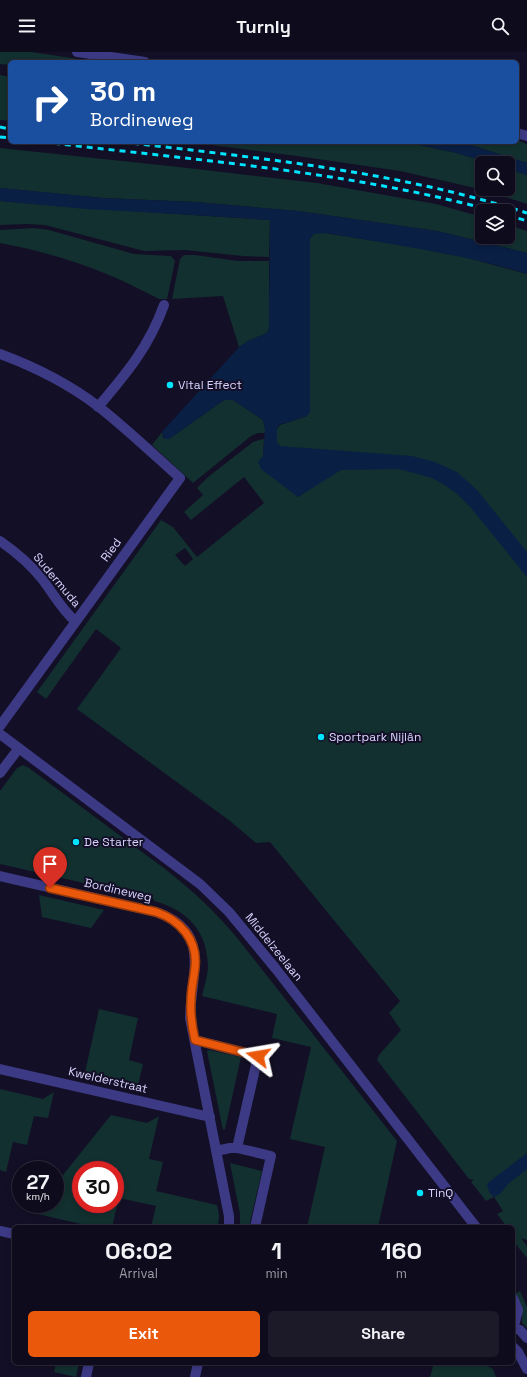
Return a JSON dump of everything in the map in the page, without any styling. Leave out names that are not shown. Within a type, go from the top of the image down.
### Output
[{"type":"street","points":[[77,52],[131,60]]},
{"type":"street","points":[[98,407],[140,354],[157,323],[164,305]]},
{"type":"street","name":"Ried","points":[[0,354],[35,368],[59,381],[98,407],[180,478],[0,726]]},
{"type":"street","name":"Sudermuda","points":[[0,541],[29,565],[42,579],[65,611],[75,621]]},
{"type":"street","name":"Middelzeelaan","points":[[0,734],[195,880],[229,912],[281,975],[474,1225]]},
{"type":"street","points":[[0,773],[19,748]]},
{"type":"street","name":"Bordineweg","points":[[0,876],[166,915],[183,928],[190,938],[195,950],[196,965],[190,1018],[227,1206],[229,1225]]},
{"type":"street","points":[[195,1040],[258,1056],[237,1148]]},
{"type":"street","name":"Kwelderstraat","points":[[0,1069],[210,1117]]},
{"type":"street","points":[[216,1151],[237,1148],[271,1156],[255,1225]]},
{"type":"street","points":[[0,1231],[12,1234]]},
{"type":"street","points":[[515,1303],[518,1310],[515,1321]]},
{"type":"street","points":[[515,1329],[520,1330],[527,1338]]},
{"type":"street","points":[[515,1349],[527,1370]]},
{"type":"street","points":[[86,1377],[89,1365]]},
{"type":"street","points":[[195,1377],[198,1365]]},
{"type":"green space","points":[[0,52],[31,52],[85,60],[8,60],[8,65],[0,64]]},
{"type":"green space","points":[[0,75],[8,77],[8,121],[0,120]]},
{"type":"green space","points":[[519,141],[527,144],[527,163],[515,159],[515,156],[505,156],[467,144],[519,144]]},
{"type":"green space","points":[[204,144],[415,144],[475,159],[475,188],[400,171]]},
{"type":"green space","points":[[0,148],[188,168],[317,183],[436,204],[475,215],[475,240],[437,231],[298,211],[195,202],[103,198],[0,188]]},
{"type":"green space","points":[[515,171],[527,175],[527,204],[502,196],[515,196]]},
{"type":"green space","points":[[0,201],[270,220],[269,257],[185,250],[144,251],[45,225],[0,225]]},
{"type":"green space","points":[[515,227],[527,231],[527,253],[490,244],[515,244]]},
{"type":"green space","points":[[34,228],[49,230],[134,254],[171,256],[175,261],[167,299],[159,299],[115,278],[69,260],[42,252],[0,243],[0,230]]},
{"type":"green space","name":"Sportpark Nijlân","points":[[318,232],[402,245],[468,258],[527,274],[527,1240],[521,1238],[527,1246],[527,1258],[515,1243],[515,1225],[505,1225],[497,1214],[503,1211],[494,1197],[486,1201],[471,1182],[474,1180],[469,1179],[377,1060],[379,1055],[401,1030],[389,1013],[400,1001],[270,842],[256,843],[230,821],[77,709],[121,648],[96,629],[46,699],[37,692],[161,520],[173,527],[197,557],[264,503],[244,477],[191,520],[184,512],[203,495],[197,488],[208,477],[253,442],[264,439],[263,456],[298,497],[316,485],[277,443],[277,429],[280,425],[307,416],[310,238],[314,233]],"holes":[[[185,548],[193,559],[185,566],[175,555]]]},
{"type":"green space","points":[[184,255],[195,255],[238,261],[269,261],[269,328],[267,333],[248,341],[239,347],[223,296],[172,299],[180,259]]},
{"type":"green space","points":[[224,400],[233,400],[263,420],[265,433],[258,433],[251,436],[193,483],[152,445],[162,432],[165,439],[169,439]]},
{"type":"green space","points":[[23,765],[29,768],[165,869],[194,893],[238,939],[397,1141],[378,1225],[307,1225],[325,1147],[290,1139],[311,1047],[272,1038],[277,1014],[202,996],[208,968],[207,955],[200,933],[194,924],[177,910],[154,901],[154,899],[0,864],[0,791],[17,768]]},
{"type":"green space","points":[[39,895],[104,910],[91,928],[42,917]]},
{"type":"green space","points":[[99,1009],[138,1018],[129,1060],[143,1064],[137,1090],[84,1077]]},
{"type":"green space","points":[[209,1050],[241,1057],[225,1129],[223,1130],[207,1051]]},
{"type":"green space","points":[[0,1089],[43,1099],[54,1092],[48,1118],[34,1116],[27,1145],[13,1142],[6,1172],[0,1170]]},
{"type":"green space","points":[[111,1115],[147,1123],[159,1116],[149,1159],[163,1162],[156,1191],[217,1205],[219,1215],[218,1225],[151,1225],[156,1206],[124,1199],[124,1161],[74,1161]]},
{"type":"green space","points":[[230,1163],[262,1171],[249,1225],[240,1225],[240,1214]]},
{"type":"green space","points":[[72,1164],[72,1213],[115,1213],[112,1225],[85,1225],[33,1213],[64,1213],[64,1174]]},
{"type":"green space","points":[[520,1291],[527,1307],[527,1328],[522,1323],[522,1312],[516,1293]]},
{"type":"green space","points":[[56,1365],[79,1365],[76,1377],[54,1372]]},
{"type":"green space","points":[[433,1365],[485,1365],[493,1369],[496,1377],[430,1377]]},
{"type":"water","points":[[415,144],[467,144],[505,156],[475,156],[475,159]]},
{"type":"water","points":[[515,159],[527,163],[527,175],[515,171]]},
{"type":"water","points":[[0,188],[103,198],[195,202],[298,211],[437,231],[475,240],[475,244],[490,244],[527,253],[527,274],[477,260],[427,250],[326,233],[314,234],[310,239],[310,411],[307,416],[279,425],[277,429],[277,443],[280,446],[412,456],[435,462],[457,472],[477,490],[527,552],[527,577],[472,509],[456,493],[432,478],[399,469],[341,470],[298,497],[261,469],[258,462],[263,456],[265,428],[263,420],[233,400],[224,400],[169,439],[165,439],[162,432],[239,347],[248,341],[267,333],[269,328],[270,220],[86,209],[0,201]]},
{"type":"water","points":[[527,1153],[527,1169],[507,1185],[501,1193],[494,1197],[489,1192],[487,1184]]},
{"type":"railway","points":[[0,127],[8,129]]},
{"type":"railway","points":[[0,137],[8,138]]},
{"type":"railway","points":[[61,144],[213,161],[327,176],[439,197],[475,206]]},
{"type":"railway","points":[[139,144],[275,160],[377,176],[428,186],[527,213]]},
{"type":"railway","points":[[515,217],[527,221]]},
{"type":"place","name":"Vital Effect","points":[[170,385]]},
{"type":"place","name":"Sportpark Nijlân","points":[[321,737]]},
{"type":"place","name":"De Starter","points":[[76,842]]},
{"type":"place","name":"TinQ","points":[[420,1193]]},
{"type":"route","points":[[50,888],[156,912],[166,915],[174,920],[183,928],[190,938],[195,950],[196,965],[190,1018],[195,1040],[258,1056]]}]
